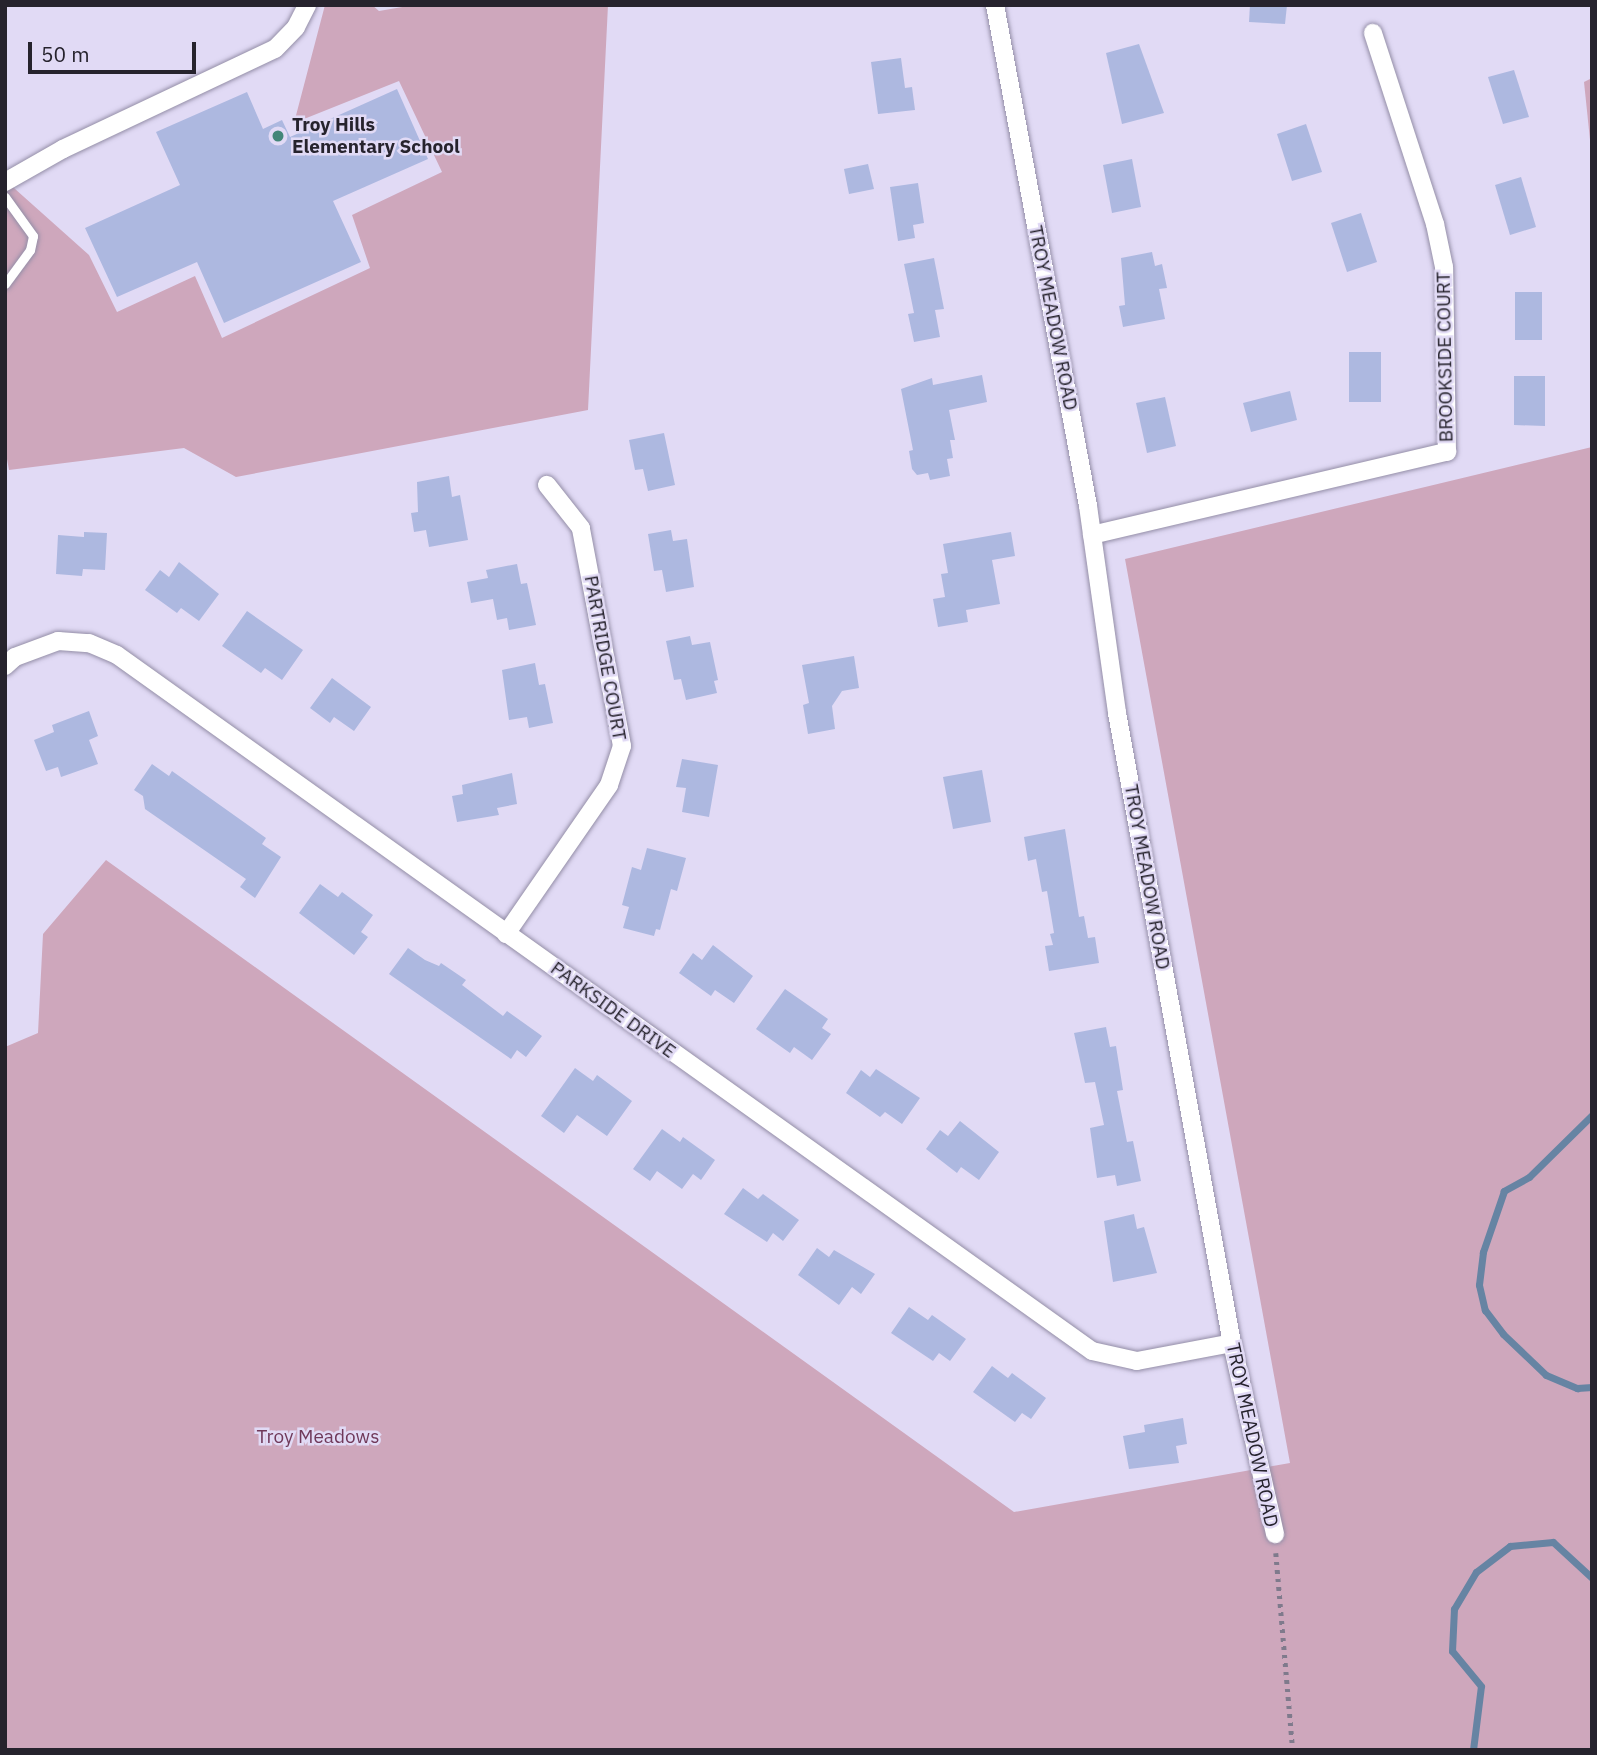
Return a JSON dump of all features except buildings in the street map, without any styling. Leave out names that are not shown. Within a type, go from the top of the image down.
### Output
[{"type":"street","points":[[5,183],[63,149],[275,49],[296,27],[307,5]]},
{"type":"street","name":"TROY MEADOW ROAD","points":[[995,5],[1092,535],[1117,713],[1232,1343],[1275,1534]]},
{"type":"street","name":"BROOKSIDE COURT","points":[[1092,535],[1447,452],[1444,267],[1435,224],[1373,33]]},
{"type":"street","name":"PARTRIDGE COURT","points":[[506,934],[609,785],[622,746],[581,528],[547,485]]},
{"type":"street","name":"PARKSIDE DRIVE","points":[[5,666],[15,657],[58,641],[104,648],[1092,1351],[1137,1361],[1232,1343]]},
{"type":"lane","points":[[5,197],[33,236],[30,250],[5,285]]},
{"type":"path","name":"TROY MEADOW ROAD","points":[[1275,1534],[1293,1750]]},
{"type":"green space","points":[[325,5],[372,5],[379,11],[414,5],[608,5],[588,410],[236,477],[184,448],[9,470],[5,448],[5,180],[89,255],[117,312],[195,276],[222,338],[370,268],[352,215],[442,172],[399,81],[294,123]]},
{"type":"green space","points":[[1592,78],[1592,159],[1584,82]]},
{"type":"green space","name":"Troy Meadows","points":[[1592,447],[1592,1750],[5,1750],[5,1047],[38,1033],[43,934],[106,860],[1014,1512],[1290,1463],[1125,559]]},
{"type":"waterway","points":[[1592,1115],[1529,1177],[1504,1191],[1483,1252],[1479,1285],[1485,1310],[1503,1334],[1546,1375],[1577,1388],[1592,1387]]},
{"type":"waterway","points":[[1473,1750],[1481,1686],[1452,1651],[1454,1609],[1476,1572],[1510,1546],[1553,1542],[1592,1578]]},
{"type":"place","name":"Troy Hills Elementary School","points":[[278,136]]}]
